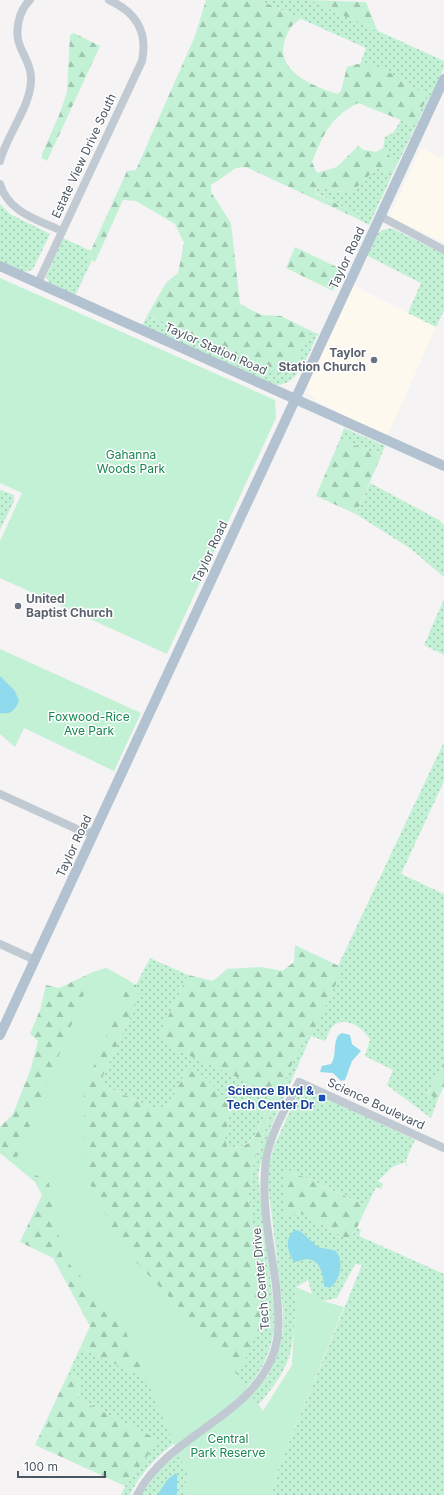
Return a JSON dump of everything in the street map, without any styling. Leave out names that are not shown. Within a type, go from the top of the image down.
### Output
[{"type":"main road","name":"Taylor Road","points":[[0,1035],[444,79]]},
{"type":"main road","name":"Taylor Station Road","points":[[0,266],[444,466]]},
{"type":"street","points":[[0,161],[30,87],[30,71],[19,46],[17,34],[22,12],[30,0]]},
{"type":"street","name":"Estate View Drive South","points":[[38,283],[142,61],[144,50],[141,28],[134,17],[116,3],[109,0]]},
{"type":"street","points":[[0,184],[6,199],[14,207],[62,232]]},
{"type":"street","points":[[380,216],[444,250]]},
{"type":"street","points":[[0,794],[81,831],[94,833]]},
{"type":"street","points":[[0,944],[35,960]]},
{"type":"street","name":"Science Boulevard","points":[[299,1082],[444,1148]]},
{"type":"street","name":"Tech Center Drive","points":[[137,1495],[148,1476],[166,1456],[247,1395],[262,1376],[272,1357],[278,1334],[279,1312],[265,1198],[264,1171],[269,1145],[299,1082]]},
{"type":"shaded area","points":[[421,148],[444,159],[444,242],[389,217]]},
{"type":"shaded area","points":[[353,285],[436,327],[387,437],[316,401],[309,393],[308,382]]},
{"type":"green space","points":[[206,0],[259,0],[301,19],[292,26],[286,37],[283,49],[285,59],[289,67],[297,75],[317,86],[337,94],[341,91],[347,67],[358,64],[385,70],[426,95],[426,100],[413,125],[358,103],[341,114],[324,135],[312,162],[317,173],[337,167],[358,146],[364,150],[376,152],[383,148],[397,165],[393,173],[376,168],[352,190],[339,191],[319,187],[315,190],[316,194],[360,215],[358,219],[246,167],[236,168],[211,185],[211,192],[231,223],[240,304],[261,315],[281,316],[311,331],[295,361],[286,370],[280,373],[151,317],[149,312],[166,283],[178,273],[184,243],[175,224],[136,201],[123,200],[95,262],[88,257],[127,171],[136,170],[195,36]]},
{"type":"green space","points":[[259,0],[310,0],[444,61],[444,68],[397,165],[383,148],[385,137],[394,132],[401,120],[413,125],[375,67],[360,64],[366,48]]},
{"type":"green space","points":[[310,0],[366,2],[378,32]]},
{"type":"green space","points":[[74,33],[100,46],[47,161],[42,158],[42,154],[60,113],[67,92],[70,35]]},
{"type":"green space","points":[[376,168],[393,173],[369,225],[358,219],[360,216],[316,193],[315,191],[319,187],[338,191],[351,190],[357,187]]},
{"type":"green space","points":[[0,204],[10,214],[50,234],[33,269],[29,271],[16,270],[0,262]]},
{"type":"green space","points":[[391,228],[444,254],[444,310],[436,327],[408,313],[421,283],[366,255],[374,237],[380,231]]},
{"type":"green space","points":[[63,238],[91,251],[88,257],[92,260],[75,296],[54,287],[46,277]]},
{"type":"green space","points":[[295,247],[343,270],[333,291],[286,268]]},
{"type":"green space","name":"Gahanna Woods Park","points":[[0,278],[275,400],[276,418],[167,654],[0,578],[0,541],[22,493],[0,483]]},
{"type":"green space","points":[[149,312],[151,318],[296,359],[311,331],[318,334],[307,358],[297,374],[284,384],[276,385],[142,326]]},
{"type":"green space","points":[[344,428],[385,446],[381,456],[340,439]]},
{"type":"green space","points":[[340,439],[381,456],[356,514],[316,496]]},
{"type":"green space","points":[[370,483],[439,520],[444,525],[444,577],[411,549],[356,514]]},
{"type":"green space","points":[[0,490],[14,495],[14,501],[0,530]]},
{"type":"green space","points":[[444,599],[444,655],[424,645]]},
{"type":"green space","name":"Foxwood-Rice Ave Park","points":[[0,649],[141,713],[114,771],[24,728],[15,747],[0,734]]},
{"type":"green space","points":[[444,742],[444,781],[401,874],[444,894],[444,1061],[428,1093],[438,1099],[431,1118],[387,1085],[393,1070],[365,1056],[370,1040],[359,1027],[348,1022],[337,1023],[332,1027],[325,1041],[311,1036],[342,969],[338,966]]},
{"type":"green space","points":[[295,945],[343,968],[312,1036],[304,1037],[278,1096],[274,1099],[263,1089],[168,1046],[159,1036],[188,975],[213,981],[227,969],[262,967],[282,971],[294,962]]},
{"type":"green space","points":[[150,958],[188,975],[159,1036],[263,1089],[274,1099],[278,1096],[304,1037],[311,1036],[271,1127],[258,1174],[275,1317],[269,1351],[256,1377],[237,1398],[168,1448],[147,1469],[130,1495],[121,1495],[125,1486],[158,1440],[78,1399],[81,1380],[68,1374],[80,1348],[146,1378],[260,1298],[249,1194],[254,1161],[272,1110],[267,1110],[253,1138],[243,1146],[226,1148],[225,1137],[231,1109],[187,1069],[169,1105],[155,1109],[105,1086],[102,1078],[139,997],[136,985]]},
{"type":"green space","points":[[106,968],[136,985],[139,997],[102,1078],[105,1086],[155,1109],[169,1105],[187,1069],[200,1074],[213,1084],[231,1109],[225,1137],[227,1148],[236,1148],[249,1142],[257,1132],[267,1110],[272,1109],[254,1161],[249,1194],[260,1298],[260,1323],[241,1370],[178,1420],[146,1378],[80,1348],[90,1326],[53,1258],[20,1242],[42,1195],[35,1182],[0,1153],[0,1127],[13,1114],[31,1068],[38,1041],[30,1034],[40,1010],[46,985],[59,988],[93,972]]},
{"type":"green space","name":"Central Park Reserve","points":[[106,968],[130,981],[84,1089],[85,1174],[123,1248],[219,1350],[263,1411],[292,1365],[296,1287],[323,1301],[344,1307],[276,1474],[272,1495],[185,1495],[187,1474],[121,1321],[62,1256],[49,1183],[15,1162],[93,972]]},
{"type":"green space","points":[[444,1061],[444,1086],[438,1099],[428,1094]]},
{"type":"green space","points":[[305,1088],[415,1140],[406,1160],[407,1167],[405,1162],[392,1167],[378,1181],[383,1184],[381,1189],[376,1187],[367,1206],[288,1170],[285,1215],[301,1213],[349,1240],[357,1228],[361,1230],[359,1236],[444,1274],[444,1495],[272,1495],[276,1474],[362,1265],[355,1264],[337,1298],[323,1301],[312,1294],[308,1280],[296,1287],[292,1346],[283,1370],[260,1403],[230,1434],[187,1474],[185,1495],[141,1495],[160,1468],[251,1395],[268,1376],[279,1347],[283,1330],[283,1310],[268,1184],[270,1161],[275,1144],[299,1091]]},
{"type":"green space","points":[[288,1170],[367,1206],[357,1228],[349,1240],[301,1213],[285,1216],[284,1175]]},
{"type":"green space","points":[[68,1374],[81,1380],[78,1399],[159,1440],[125,1486],[35,1445]]},
{"type":"water","points":[[0,676],[15,691],[19,701],[12,711],[7,713],[0,713]]},
{"type":"water","points":[[342,1033],[350,1035],[352,1044],[361,1051],[352,1061],[345,1080],[341,1081],[333,1073],[320,1072],[322,1066],[331,1064],[337,1039]]},
{"type":"water","points":[[295,1230],[300,1231],[318,1247],[336,1251],[340,1260],[340,1271],[336,1281],[329,1288],[324,1286],[322,1273],[315,1262],[307,1259],[294,1262],[288,1249],[288,1241],[289,1237]]},
{"type":"water","points":[[176,1473],[177,1495],[157,1495],[168,1479]]},
{"type":"place","name":"Taylor Station Church","points":[[374,360]]},
{"type":"place","name":"United Baptist Church","points":[[18,606]]},
{"type":"place","name":"Science Blvd & Tech Center Dr","points":[[322,1098]]}]
